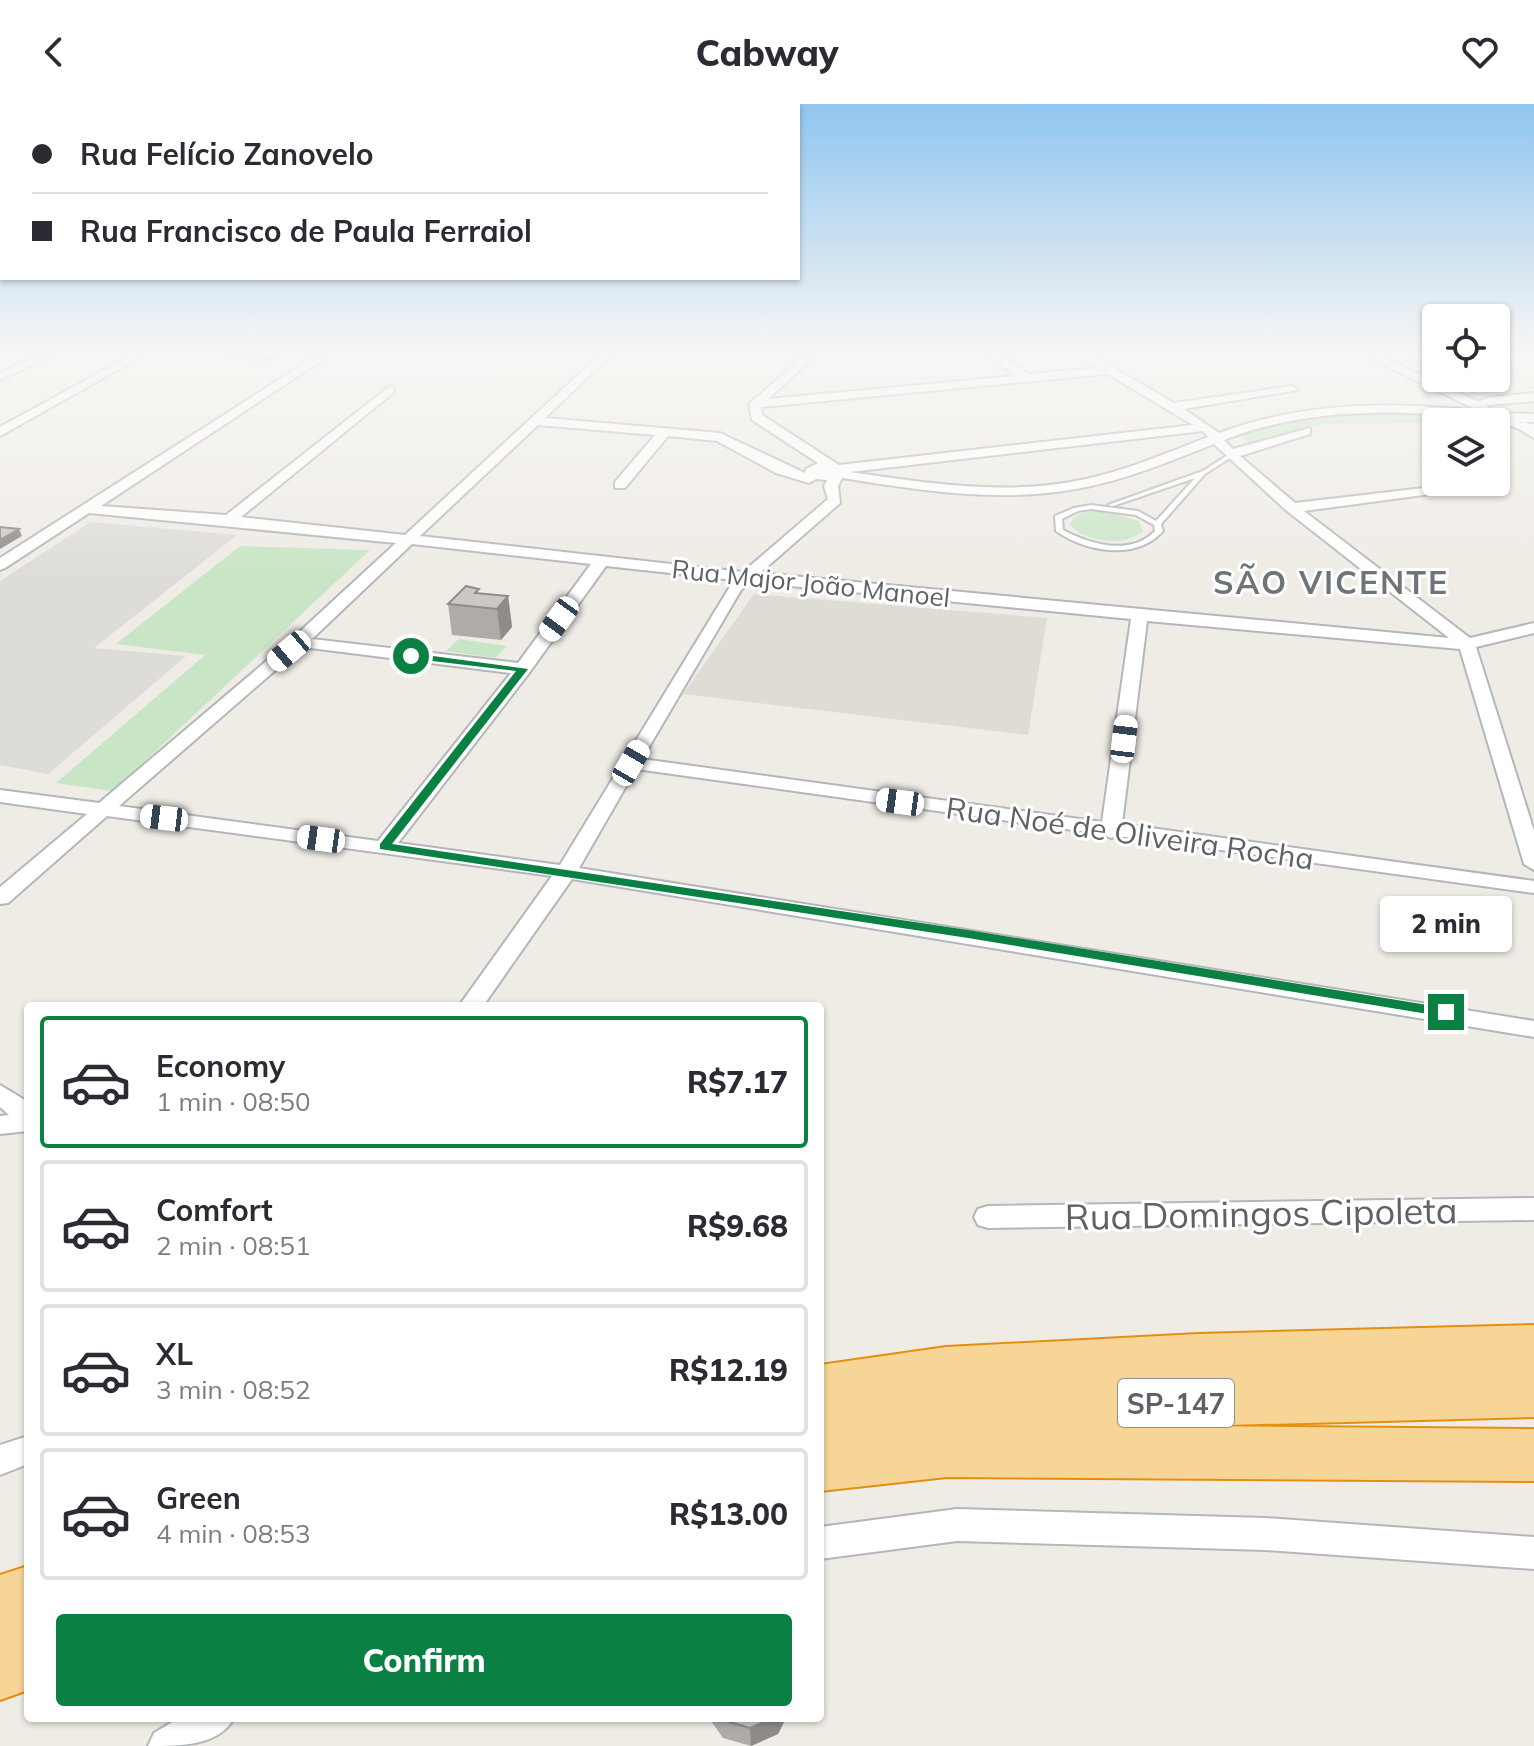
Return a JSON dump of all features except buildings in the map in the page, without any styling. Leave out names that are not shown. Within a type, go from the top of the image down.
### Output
[{"type":"highway","name":"SP-147","points":[[824,1388],[946,1371],[1198,1357],[1534,1348]]},
{"type":"highway","name":"SP-147","points":[[824,1435],[966,1414],[1179,1402],[1534,1393]]},
{"type":"highway","points":[[824,1464],[947,1451],[1534,1455]]},
{"type":"highway","points":[[0,1606],[24,1598]]},
{"type":"highway","points":[[0,1667],[24,1658]]},
{"type":"street","points":[[2,562],[216,426]]},
{"type":"street","points":[[229,520],[346,426]]},
{"type":"street","points":[[0,898],[299,642],[526,426]]},
{"type":"street","points":[[582,426],[732,441],[781,470],[811,470],[937,489],[1016,491],[1092,482],[1267,426]]},
{"type":"street","points":[[764,426],[811,470],[835,475],[1206,427],[1220,439],[1231,455],[1292,508],[1467,644],[1534,864]]},
{"type":"street","points":[[1231,455],[1254,445],[1316,429]]},
{"type":"street","points":[[620,485],[664,433]]},
{"type":"street","points":[[474,1002],[566,872],[744,578],[835,500],[835,475]]},
{"type":"street","points":[[1292,508],[1422,491]]},
{"type":"street","name":"Rua Major João Manoel","points":[[87,509],[229,520],[744,578],[1467,644],[1534,628]]},
{"type":"street","points":[[384,847],[523,669],[602,560]]},
{"type":"street","points":[[1111,832],[1140,616]]},
{"type":"street","points":[[299,642],[523,669]]},
{"type":"street","name":"Rua Noé de Oliveira Rocha","points":[[631,763],[1111,832],[1534,887]]},
{"type":"street","points":[[1513,787],[1534,784]]},
{"type":"street","points":[[0,796],[566,872],[999,939],[1534,1029]]},
{"type":"street","points":[[0,1094],[24,1115]]},
{"type":"street","points":[[0,1125],[24,1120]]},
{"type":"street","name":"Rua Domingos Cipoleta","points":[[988,1217],[1534,1209]]},
{"type":"street","points":[[0,1460],[24,1451]]},
{"type":"street","points":[[824,1542],[957,1525],[1265,1534],[1534,1553]]},
{"type":"street","points":[[167,1746],[208,1722]]},
{"type":"lane","points":[[1107,506],[1138,513],[1157,524],[1159,531],[1146,542],[1116,547],[1069,537],[1057,524],[1065,513],[1107,506],[1205,472],[1231,455]]},
{"type":"lane","points":[[1157,524],[1205,472]]},
{"type":"shaded area","points":[[91,522],[237,535],[94,648],[186,656],[48,774],[0,765],[0,581]]},
{"type":"shaded area","points":[[754,594],[1047,618],[1028,735],[683,694]]},
{"type":"green space","points":[[1279,426],[1319,426],[1249,444],[1243,434]]},
{"type":"green space","points":[[1107,511],[1139,521],[1143,531],[1126,539],[1105,541],[1085,535],[1070,524],[1081,514]]},
{"type":"green space","points":[[240,546],[370,550],[113,791],[56,783],[205,655],[116,644]]},
{"type":"green space","points":[[459,639],[507,646],[495,658],[446,651]]},
{"type":"district","name":"SÃO VICENTE","points":[[1331,582]]},
{"type":"route","points":[[411,656],[523,669],[384,847],[968,934],[1446,1012]]}]
